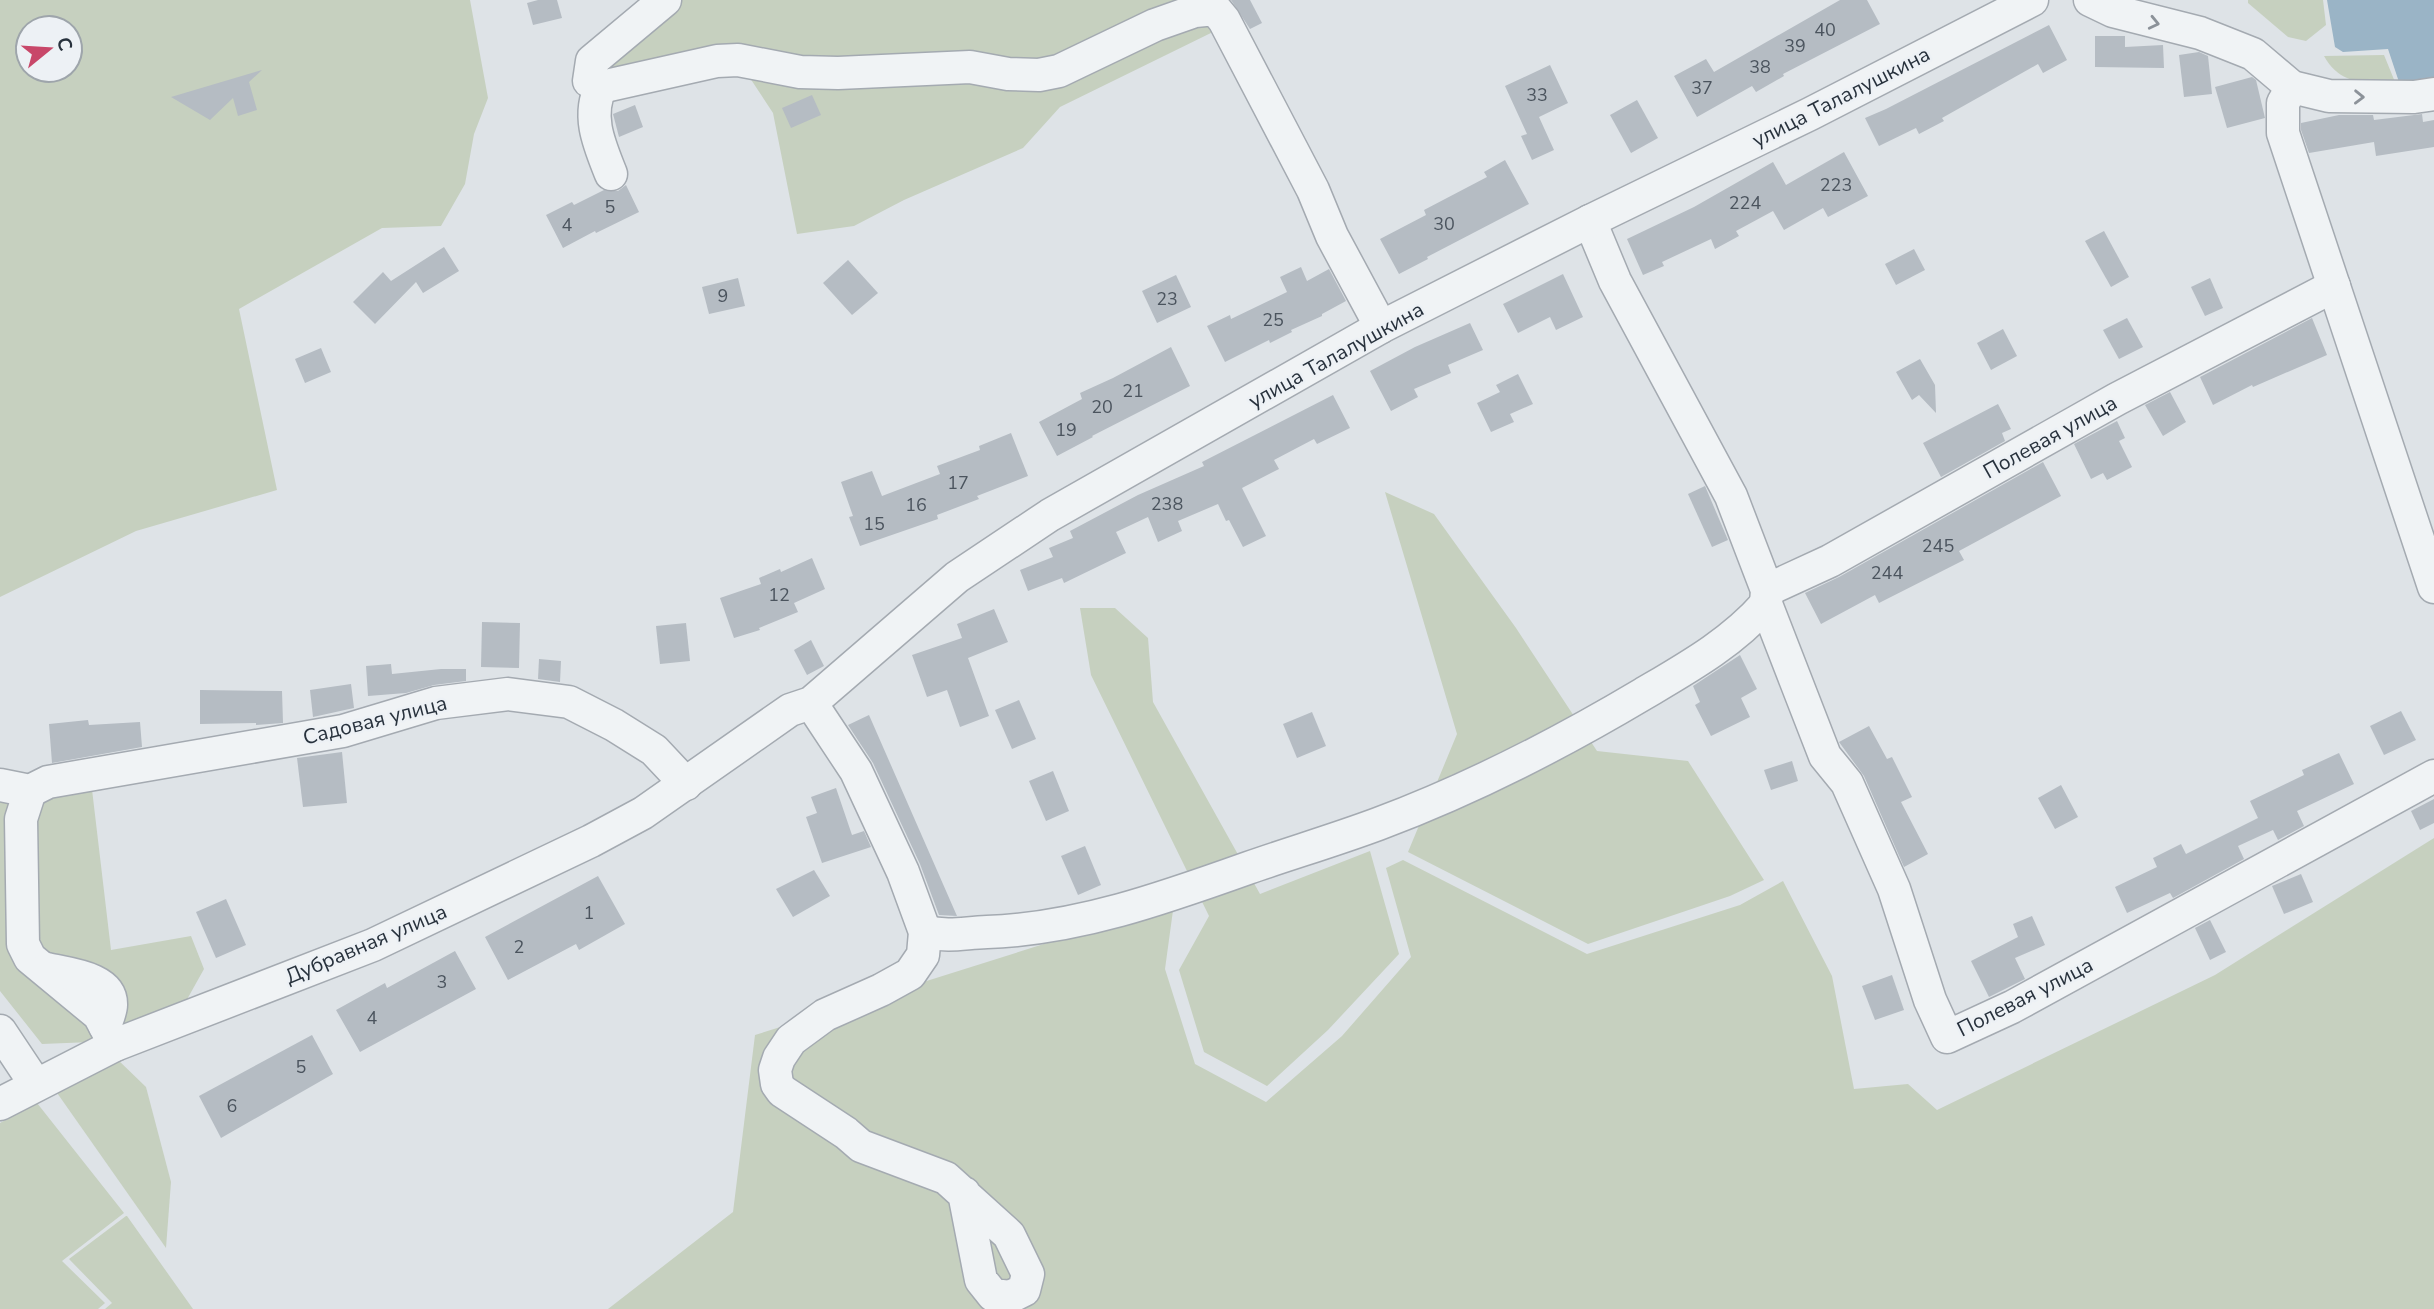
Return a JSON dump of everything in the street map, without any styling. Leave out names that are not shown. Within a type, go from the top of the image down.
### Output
[{"type":"street","points":[[665,0],[592,61],[589,81],[601,87],[717,61],[738,60],[800,72],[838,74],[970,67],[1008,74],[1039,75],[1059,71],[1165,22],[1195,11],[1215,9],[1224,20],[1307,178],[1332,236],[1381,327]]},
{"type":"street","name":"улица Талалушкина","points":[[687,783],[790,710],[811,703],[957,577],[1050,515],[1381,327],[1810,114],[2032,0]]},
{"type":"street","points":[[2090,0],[2133,18],[2200,33],[2252,54],[2292,87],[2329,96],[2414,97],[2434,94]]},
{"type":"street","points":[[601,87],[596,98],[595,131],[611,174]]},
{"type":"street","points":[[2292,87],[2283,103],[2283,133],[2434,587]]},
{"type":"street","points":[[925,932],[947,936],[1014,931],[1164,899],[1377,824],[1463,789],[1614,711],[1689,667],[1747,626],[1766,597],[1731,496],[1615,281],[1590,221]]},
{"type":"street","name":"Полевая улица","points":[[2334,286],[2118,399],[1766,597],[1825,756],[1847,783],[1894,889],[1930,1000],[1947,1037],[2011,1007],[2434,776]]},
{"type":"street","name":"Садовая улица","points":[[15,788],[343,731],[436,703],[508,694],[569,702],[614,725],[654,750],[687,783]]},
{"type":"street","points":[[811,703],[856,771],[903,872],[925,932],[923,955],[910,974],[825,1015],[791,1041],[779,1058],[775,1070],[777,1084],[782,1091],[861,1146],[946,1178],[964,1193]]},
{"type":"street","name":"Дубравная улица","points":[[0,1104],[36,1085],[110,1036],[373,945],[591,841],[643,813],[687,783]]},
{"type":"street","points":[[15,788],[21,819],[23,944],[30,958],[99,1016],[110,1036]]},
{"type":"street","points":[[0,1031],[36,1085]]},
{"type":"green space","points":[[0,0],[470,0],[488,98],[474,134],[465,184],[441,226],[382,228],[239,309],[277,490],[136,531],[0,597]]},
{"type":"green space","points":[[676,0],[1208,0],[1217,30],[1060,107],[1023,148],[904,200],[854,226],[797,234],[773,113],[748,75],[604,80],[598,64]]},
{"type":"green space","points":[[2248,0],[2323,0],[2326,25],[2306,41],[2288,37],[2248,3]]},
{"type":"green space","points":[[2384,55],[2395,82],[2354,80],[2338,73],[2324,56]]},
{"type":"green space","points":[[1385,492],[1434,514],[1516,628],[1597,751],[1688,761],[1764,880],[1730,896],[1588,944],[1408,852],[1457,734]]},
{"type":"green space","points":[[1080,608],[1115,608],[1148,638],[1153,702],[1260,894],[1370,851],[1399,954],[1328,1030],[1267,1086],[1204,1052],[1179,970],[1209,916],[1091,675]]},
{"type":"green space","points":[[91,781],[111,950],[191,936],[204,969],[185,1003],[91,1042],[42,1044],[0,991],[0,795]]},
{"type":"green space","points":[[2434,838],[2434,1309],[608,1309],[733,1212],[755,1035],[1174,903],[1165,969],[1195,1064],[1266,1102],[1342,1036],[1411,957],[1386,868],[1403,860],[1587,954],[1740,905],[1783,881],[1832,976],[1854,1089],[1908,1084],[1937,1110],[2215,975]]},
{"type":"green space","points":[[116,1058],[146,1087],[171,1182],[166,1248],[55,1090]]},
{"type":"green space","points":[[37,1103],[124,1213],[62,1261],[105,1303],[98,1309],[0,1309],[0,1123]]},
{"type":"green space","points":[[126,1216],[193,1309],[105,1309],[112,1303],[69,1259]]},
{"type":"water","points":[[2327,0],[2434,0],[2434,78],[2399,82],[2388,49],[2343,52],[2335,47]]},
{"type":"building","points":[[557,0],[562,18],[533,25],[527,3]]},
{"type":"building","points":[[1231,0],[1250,0],[1262,23],[1250,29]]},
{"type":"building","points":[[1840,0],[1867,0],[1880,24],[1783,74],[1784,76],[1756,92],[1752,86],[1697,117],[1674,76],[1706,59],[1714,72]]},
{"type":"building","points":[[2049,25],[2067,60],[2043,73],[2038,64],[1942,118],[1944,121],[1919,134],[1916,128],[1879,146],[1865,118]]},
{"type":"building","points":[[2095,36],[2125,36],[2125,47],[2163,45],[2164,68],[2095,67]]},
{"type":"building","points":[[2199,52],[2208,56],[2212,94],[2184,97],[2179,55]]},
{"type":"building","points":[[1550,65],[1568,103],[1539,117],[1554,150],[1532,160],[1521,136],[1527,134],[1505,86]]},
{"type":"building","points":[[262,70],[249,82],[257,110],[238,116],[233,98],[210,120],[171,97]]},
{"type":"building","points":[[2252,77],[2256,80],[2265,118],[2227,128],[2215,87]]},
{"type":"building","points":[[812,95],[821,115],[791,128],[782,108]]},
{"type":"building","points":[[1637,100],[1658,138],[1631,153],[1610,115]]},
{"type":"building","points":[[635,105],[643,127],[619,137],[613,114]]},
{"type":"building","points":[[2422,114],[2423,122],[2434,120],[2434,147],[2376,156],[2374,142],[2309,153],[2301,130],[2301,123],[2339,115],[2373,115],[2374,120]]},
{"type":"building","points":[[1844,152],[1868,196],[1828,217],[1823,208],[1784,230],[1773,211],[1736,231],[1739,236],[1715,249],[1711,239],[1662,262],[1664,266],[1643,275],[1627,239],[1694,207],[1773,162],[1786,185]]},
{"type":"building","points":[[1505,160],[1529,204],[1399,274],[1380,239],[1426,215],[1424,210],[1487,177],[1484,172]]},
{"type":"building","points":[[626,185],[639,212],[563,248],[546,215],[604,190],[618,191]]},
{"type":"building","points":[[2104,231],[2129,277],[2111,287],[2085,241]]},
{"type":"building","points":[[444,247],[459,271],[423,293],[416,282],[375,324],[353,302],[383,272],[391,281]]},
{"type":"building","points":[[1914,249],[1925,270],[1896,285],[1885,264]]},
{"type":"building","points":[[848,260],[878,293],[852,315],[823,283]]},
{"type":"building","points":[[1301,267],[1307,281],[1329,269],[1346,301],[1291,330],[1292,332],[1225,362],[1207,326],[1230,315],[1231,319],[1287,292],[1280,277]]},
{"type":"building","points":[[1563,274],[1583,317],[1556,330],[1550,317],[1518,333],[1503,304]]},
{"type":"building","points":[[1176,275],[1191,307],[1157,323],[1142,291]]},
{"type":"building","points":[[738,278],[745,306],[709,314],[702,287]]},
{"type":"building","points":[[2210,278],[2223,308],[2205,316],[2191,287]]},
{"type":"building","points":[[2127,318],[2143,347],[2119,359],[2103,330]]},
{"type":"building","points":[[2312,318],[2327,355],[2253,387],[2252,385],[2213,405],[2200,377]]},
{"type":"building","points":[[1470,323],[1483,350],[1448,365],[1451,373],[1414,389],[1418,397],[1391,411],[1370,371],[1415,347]]},
{"type":"building","points":[[2003,329],[2017,356],[1991,370],[1977,343]]},
{"type":"building","points":[[1171,347],[1190,386],[1057,456],[1039,422],[1082,399],[1080,393]]},
{"type":"building","points":[[321,348],[331,372],[305,383],[295,359]]},
{"type":"building","points":[[1920,359],[1935,385],[1936,413],[1919,395],[1912,400],[1896,372]]},
{"type":"building","points":[[1518,374],[1533,404],[1510,414],[1514,422],[1491,432],[1477,403],[1500,392],[1496,385]]},
{"type":"building","points":[[2170,392],[2186,422],[2163,436],[2145,405]]},
{"type":"building","points":[[1333,395],[1350,428],[1317,444],[1314,439],[1274,460],[1279,469],[1242,488],[1266,536],[1243,547],[1218,504],[1178,521],[1182,531],[1158,542],[1148,517],[1116,532],[1126,553],[1064,583],[1062,578],[1028,591],[1020,570],[1053,557],[1049,548],[1073,538],[1070,531],[1138,495],[1204,466],[1202,462]]},
{"type":"building","points":[[1998,404],[2011,429],[2002,433],[2005,441],[1941,477],[1923,443]]},
{"type":"building","points":[[2117,421],[2125,438],[2119,441],[2132,467],[2107,480],[2103,473],[2091,479],[2074,444]]},
{"type":"building","points":[[1011,433],[1028,476],[937,515],[938,519],[860,546],[849,517],[853,516],[841,482],[872,471],[882,496],[940,474],[937,466],[980,450],[979,446]]},
{"type":"building","points":[[2043,462],[2061,496],[1959,551],[1964,560],[1879,603],[1875,595],[1821,624],[1805,593],[1839,577]]},
{"type":"building","points":[[1705,486],[1728,540],[1712,547],[1688,494]]},
{"type":"building","points":[[812,558],[825,589],[794,603],[798,612],[759,628],[760,630],[734,638],[720,598],[761,584],[759,578],[780,569],[781,572]]},
{"type":"building","points":[[994,609],[1008,642],[968,658],[989,716],[960,727],[947,690],[927,697],[912,655],[962,638],[957,624]]},
{"type":"building","points":[[482,622],[520,623],[519,668],[481,667]]},
{"type":"building","points":[[686,623],[690,661],[660,664],[656,626]]},
{"type":"building","points":[[811,640],[824,666],[807,675],[794,650]]},
{"type":"building","points":[[1740,655],[1757,689],[1741,698],[1750,717],[1711,736],[1695,705],[1700,702],[1693,686]]},
{"type":"building","points":[[539,659],[561,661],[560,682],[538,679]]},
{"type":"building","points":[[391,664],[392,674],[466,669],[466,681],[434,685],[406,693],[368,696],[366,666]]},
{"type":"building","points":[[351,684],[354,708],[313,717],[310,690]]},
{"type":"building","points":[[200,690],[282,691],[283,723],[200,724]]},
{"type":"building","points":[[1019,700],[1036,739],[1012,749],[995,710]]},
{"type":"building","points":[[2401,711],[2416,740],[2384,755],[2370,726]]},
{"type":"building","points":[[1312,712],[1326,746],[1297,758],[1283,724]]},
{"type":"building","points":[[869,715],[957,916],[939,915],[920,864],[873,763],[848,725]]},
{"type":"building","points":[[88,720],[89,725],[140,722],[142,747],[52,763],[49,724]]},
{"type":"building","points":[[1869,726],[1887,759],[1892,757],[1912,797],[1901,802],[1928,854],[1904,867],[1864,776],[1839,742]]},
{"type":"building","points":[[342,752],[347,803],[303,807],[297,758]]},
{"type":"building","points":[[2339,753],[2354,784],[2297,811],[2304,826],[2278,840],[2273,830],[2238,846],[2244,859],[2173,898],[2170,893],[2127,913],[2115,887],[2157,867],[2153,858],[2181,844],[2186,854],[2258,818],[2250,801],[2304,775],[2302,770]]},
{"type":"building","points":[[1792,761],[1798,781],[1771,790],[1764,770]]},
{"type":"building","points":[[1053,771],[1069,811],[1046,821],[1029,781]]},
{"type":"building","points":[[2061,785],[2078,817],[2055,829],[2038,798]]},
{"type":"building","points":[[836,788],[852,835],[864,831],[871,847],[822,863],[806,817],[817,813],[811,797]]},
{"type":"building","points":[[2434,799],[2434,823],[2420,830],[2411,811]]},
{"type":"building","points":[[1085,846],[1101,885],[1078,895],[1061,856]]},
{"type":"building","points":[[814,870],[830,896],[793,917],[776,889]]},
{"type":"building","points":[[2301,874],[2313,902],[2284,914],[2272,886]]},
{"type":"building","points":[[598,876],[625,924],[579,950],[576,944],[508,980],[485,937]]},
{"type":"building","points":[[226,899],[246,945],[216,958],[196,912]]},
{"type":"building","points":[[2032,916],[2045,945],[2015,958],[2025,979],[1989,997],[1971,961],[2018,937],[2013,924]]},
{"type":"building","points":[[2210,920],[2226,952],[2210,960],[2195,928]]},
{"type":"building","points":[[455,951],[476,989],[360,1052],[336,1010],[385,983],[387,988]]},
{"type":"building","points":[[1892,975],[1904,1010],[1875,1020],[1862,986]]},
{"type":"building","points":[[312,1035],[333,1074],[221,1138],[199,1096]]}]
